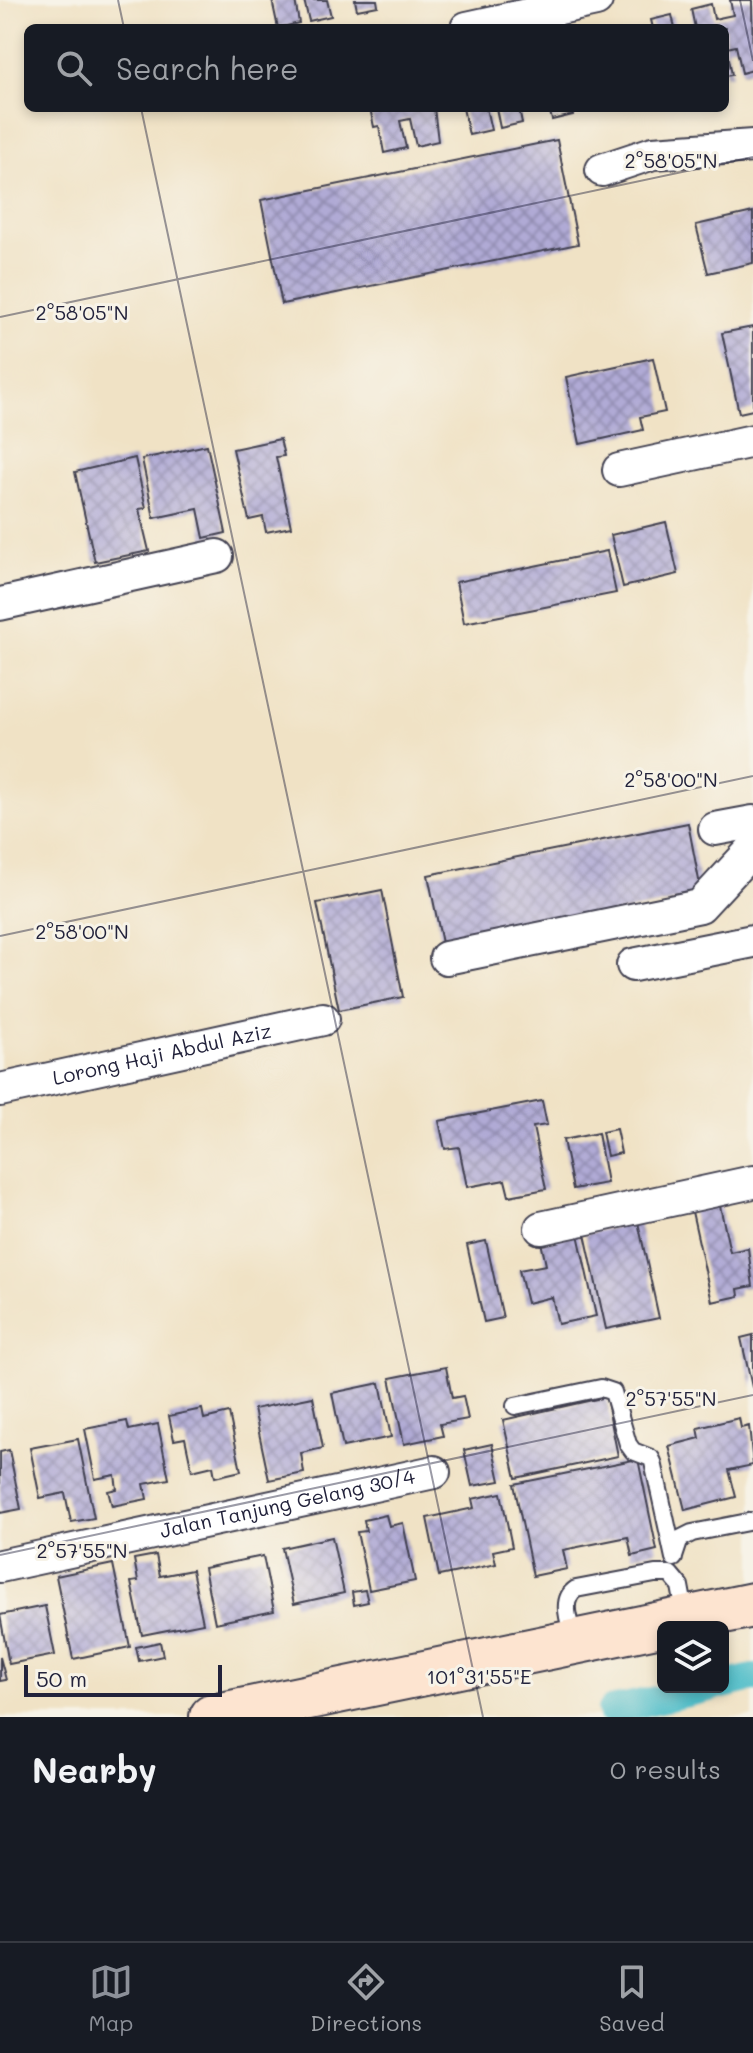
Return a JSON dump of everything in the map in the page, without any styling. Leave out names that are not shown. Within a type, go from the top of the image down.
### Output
[{"type":"street","points":[[485,24],[596,0]]},
{"type":"street","points":[[602,170],[653,153],[753,146]]},
{"type":"street","points":[[619,470],[753,441]]},
{"type":"street","points":[[0,604],[217,556]]},
{"type":"street","points":[[715,829],[753,822]]},
{"type":"street","points":[[446,958],[700,906],[753,849]]},
{"type":"street","points":[[633,965],[753,941]]},
{"type":"street","name":"Lorong Haji Abdul Aziz","points":[[0,1090],[323,1019]]},
{"type":"street","points":[[541,1228],[753,1182]]},
{"type":"street","name":"Jalan Tanjung Gelang 30/4","points":[[0,1566],[434,1472]]},
{"type":"street","points":[[212,1717],[324,1705],[574,1642],[683,1602],[753,1605]]},
{"type":"lane","points":[[515,1406],[601,1388],[613,1392],[628,1444],[653,1462],[683,1602]]},
{"type":"lane","points":[[674,1558],[680,1539],[692,1533],[753,1521]]},
{"type":"building","points":[[272,0],[295,0],[299,23],[277,24]]},
{"type":"building","points":[[304,0],[327,0],[331,16],[309,21]]},
{"type":"building","points":[[355,0],[377,0],[378,6],[357,10]]},
{"type":"building","points":[[730,0],[752,0],[753,70],[742,73],[736,46],[729,48],[729,24],[694,24],[691,9],[711,4],[714,19],[733,15]]},
{"type":"building","points":[[672,15],[674,24],[652,24],[651,20]]},
{"type":"building","points":[[371,112],[434,112],[438,141],[416,146],[410,119],[400,121],[406,148],[384,153],[379,126],[374,127]]},
{"type":"building","points":[[464,112],[487,112],[491,130],[469,135]]},
{"type":"building","points":[[497,112],[520,112],[522,123],[500,128]]},
{"type":"building","points":[[550,112],[573,112],[573,115],[552,120]]},
{"type":"building","points":[[557,140],[578,244],[282,304],[261,200]]},
{"type":"building","points":[[753,212],[753,263],[708,273],[696,225]]},
{"type":"building","points":[[753,327],[753,410],[739,413],[722,333]]},
{"type":"building","points":[[653,358],[665,412],[640,417],[643,430],[580,444],[566,377]]},
{"type":"building","points":[[280,439],[284,456],[276,457],[291,527],[266,532],[263,517],[249,520],[233,449]]},
{"type":"building","points":[[207,445],[226,533],[204,538],[198,509],[154,518],[142,459]]},
{"type":"building","points":[[135,458],[146,508],[139,509],[149,551],[95,562],[75,472]]},
{"type":"building","points":[[666,522],[678,574],[623,587],[611,535]]},
{"type":"building","points":[[607,551],[616,593],[464,623],[456,582]]},
{"type":"building","points":[[688,823],[702,896],[443,948],[428,875]]},
{"type":"building","points":[[382,890],[403,997],[339,1010],[317,903]]},
{"type":"building","points":[[542,1101],[547,1125],[533,1127],[546,1189],[509,1196],[505,1180],[467,1187],[459,1147],[445,1149],[439,1121]]},
{"type":"building","points":[[616,1129],[621,1153],[607,1156],[602,1132]]},
{"type":"building","points":[[598,1133],[607,1183],[573,1189],[563,1140]]},
{"type":"building","points":[[719,1201],[730,1252],[748,1248],[753,1286],[738,1289],[739,1296],[712,1302],[691,1207]]},
{"type":"building","points":[[638,1222],[659,1318],[606,1329],[585,1234]]},
{"type":"building","points":[[578,1234],[596,1316],[558,1324],[552,1297],[527,1303],[519,1270],[546,1265],[541,1242]]},
{"type":"building","points":[[486,1241],[503,1318],[484,1322],[467,1245]]},
{"type":"building","points":[[753,1335],[753,1387],[752,1387],[741,1338]]},
{"type":"building","points":[[446,1367],[452,1398],[463,1396],[468,1419],[440,1424],[443,1436],[404,1444],[390,1378]]},
{"type":"building","points":[[380,1383],[391,1437],[343,1447],[332,1393]]},
{"type":"building","points":[[313,1397],[323,1448],[301,1453],[304,1473],[269,1480],[254,1409]]},
{"type":"building","points":[[606,1397],[618,1456],[516,1478],[503,1420]]},
{"type":"building","points":[[202,1409],[204,1419],[229,1413],[241,1471],[215,1477],[213,1466],[192,1471],[185,1438],[174,1440],[169,1416]]},
{"type":"building","points":[[739,1418],[741,1428],[749,1426],[753,1465],[729,1470],[736,1497],[685,1510],[669,1446],[700,1438],[698,1428]]},
{"type":"building","points":[[127,1421],[129,1430],[158,1424],[169,1479],[144,1484],[147,1499],[112,1506],[108,1491],[117,1489],[115,1475],[95,1479],[85,1429]]},
{"type":"building","points":[[78,1439],[94,1518],[71,1522],[65,1493],[40,1498],[30,1448]]},
{"type":"building","points":[[492,1444],[500,1481],[472,1486],[464,1450]]},
{"type":"building","points":[[9,1450],[21,1509],[0,1513],[0,1452]]},
{"type":"building","points":[[638,1459],[657,1550],[632,1556],[628,1537],[563,1550],[567,1569],[533,1576],[514,1484]]},
{"type":"building","points":[[501,1493],[512,1547],[493,1551],[496,1564],[439,1576],[427,1518],[474,1508],[472,1499]]},
{"type":"building","points":[[386,1515],[389,1526],[403,1523],[415,1581],[369,1590],[357,1532],[366,1531],[364,1520]]},
{"type":"building","points":[[332,1537],[344,1593],[294,1604],[282,1548]]},
{"type":"building","points":[[156,1555],[160,1576],[192,1570],[203,1623],[142,1635],[131,1582],[138,1581],[134,1559]]},
{"type":"building","points":[[263,1556],[274,1611],[215,1623],[204,1568]]},
{"type":"building","points":[[113,1564],[130,1647],[73,1659],[56,1576]]},
{"type":"building","points":[[365,1590],[368,1602],[354,1605],[352,1592]]},
{"type":"building","points":[[45,1606],[55,1655],[9,1664],[0,1615]]},
{"type":"building","points":[[160,1642],[163,1656],[139,1661],[136,1647]]},
{"type":"building","points":[[0,1657],[6,1680],[0,1681]]},
{"type":"waterway","points":[[729,1684],[753,1678]]},
{"type":"waterway","points":[[611,1710],[687,1693]]}]
